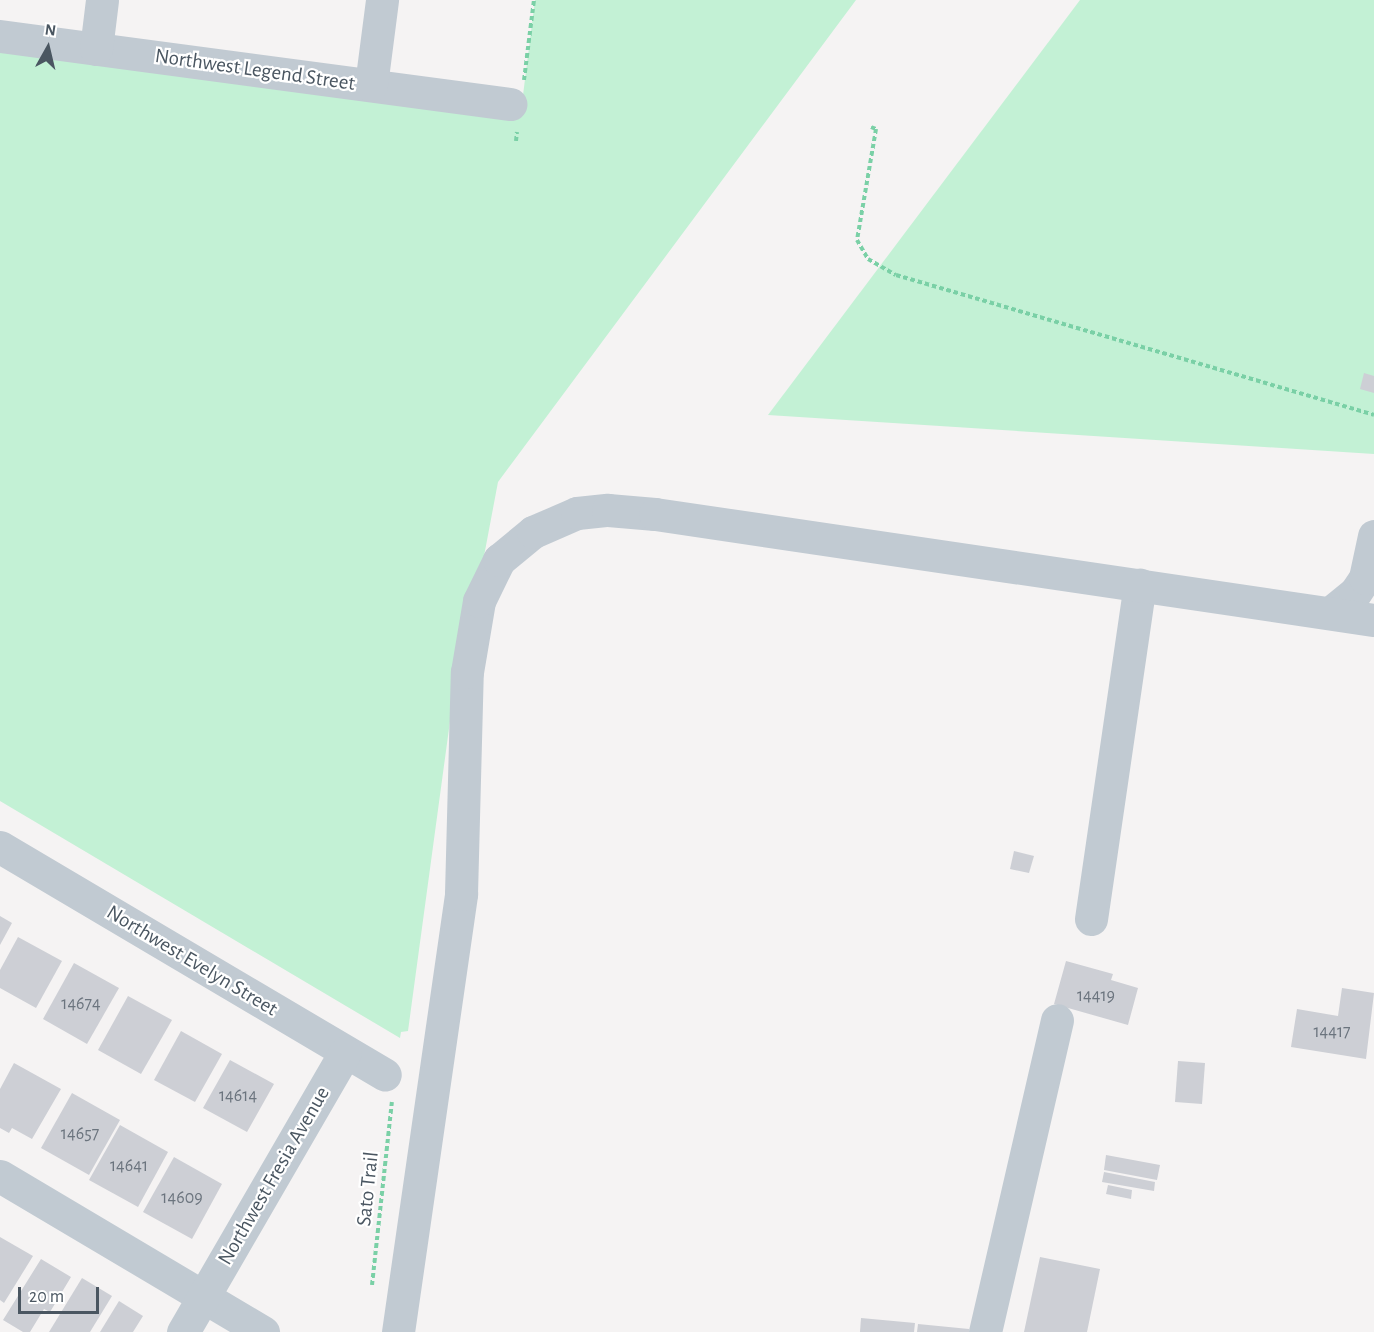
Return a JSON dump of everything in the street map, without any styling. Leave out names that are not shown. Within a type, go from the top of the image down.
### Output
[{"type":"street","points":[[96,49],[102,0]]},
{"type":"street","points":[[371,85],[382,0]]},
{"type":"street","name":"Northwest Legend Street","points":[[0,36],[517,105]]},
{"type":"street","points":[[398,1332],[461,894],[466,672],[479,601],[499,560],[533,532],[557,519],[608,510],[1374,620]]},
{"type":"street","points":[[1330,613],[1355,593],[1365,578],[1374,536]]},
{"type":"street","points":[[1091,919],[1140,585]]},
{"type":"street","name":"Northwest Evelyn Street","points":[[0,847],[345,1052],[389,1083]]},
{"type":"street","points":[[985,1332],[1057,1020]]},
{"type":"street","name":"Northwest Fresia Avenue","points":[[183,1332],[345,1052]]},
{"type":"street","points":[[0,1176],[263,1332]]},
{"type":"path","points":[[516,141],[517,105],[534,0]]},
{"type":"path","points":[[871,127],[876,129],[857,240],[868,259],[896,275],[1374,415]]},
{"type":"path","name":"Sato Trail","points":[[370,1297],[389,1083]]},
{"type":"green space","points":[[535,0],[856,0],[498,482],[461,678],[456,677],[408,1031],[401,1032],[400,1038],[0,801],[0,34],[522,103]]},
{"type":"green space","points":[[1080,0],[1374,0],[1374,454],[768,415]]},
{"type":"building","points":[[1364,373],[1374,376],[1374,393],[1360,389]]},
{"type":"building","points":[[1014,851],[1034,856],[1029,873],[1010,869]]},
{"type":"building","points":[[0,916],[12,923],[0,945]]},
{"type":"building","points":[[18,937],[62,961],[36,1008],[0,988],[0,970]]},
{"type":"building","points":[[1066,961],[1113,974],[1111,980],[1138,988],[1128,1025],[1054,1004]]},
{"type":"building","points":[[74,963],[119,988],[87,1044],[43,1019]]},
{"type":"building","points":[[1342,988],[1374,993],[1366,1059],[1291,1047],[1297,1009],[1338,1016]]},
{"type":"building","points":[[128,996],[172,1020],[141,1074],[98,1050]]},
{"type":"building","points":[[181,1031],[222,1054],[195,1102],[154,1080]]},
{"type":"building","points":[[230,1060],[274,1084],[247,1132],[203,1108]]},
{"type":"building","points":[[1178,1061],[1205,1063],[1202,1104],[1175,1102]]},
{"type":"building","points":[[14,1063],[61,1089],[32,1139],[12,1128],[9,1133],[0,1128],[0,1089]]},
{"type":"building","points":[[72,1093],[120,1120],[89,1175],[41,1148]]},
{"type":"building","points":[[120,1125],[168,1152],[138,1207],[89,1180]]},
{"type":"building","points":[[1106,1155],[1160,1165],[1157,1180],[1104,1170]]},
{"type":"building","points":[[174,1157],[222,1184],[192,1239],[143,1212]]},
{"type":"building","points":[[1104,1172],[1155,1182],[1154,1191],[1102,1182]]},
{"type":"building","points":[[1108,1185],[1132,1190],[1131,1199],[1106,1194]]},
{"type":"building","points":[[0,1237],[33,1256],[4,1303],[0,1300]]},
{"type":"building","points":[[1040,1257],[1100,1269],[1087,1332],[1024,1332]]},
{"type":"building","points":[[41,1259],[71,1277],[50,1312],[44,1309],[30,1332],[23,1332],[3,1320]]},
{"type":"building","points":[[82,1278],[112,1296],[90,1332],[49,1332]]},
{"type":"building","points":[[119,1301],[143,1316],[133,1332],[100,1332]]},
{"type":"building","points":[[861,1318],[915,1323],[914,1332],[860,1332]]},
{"type":"building","points":[[918,1324],[969,1329],[969,1332],[917,1332]]}]
